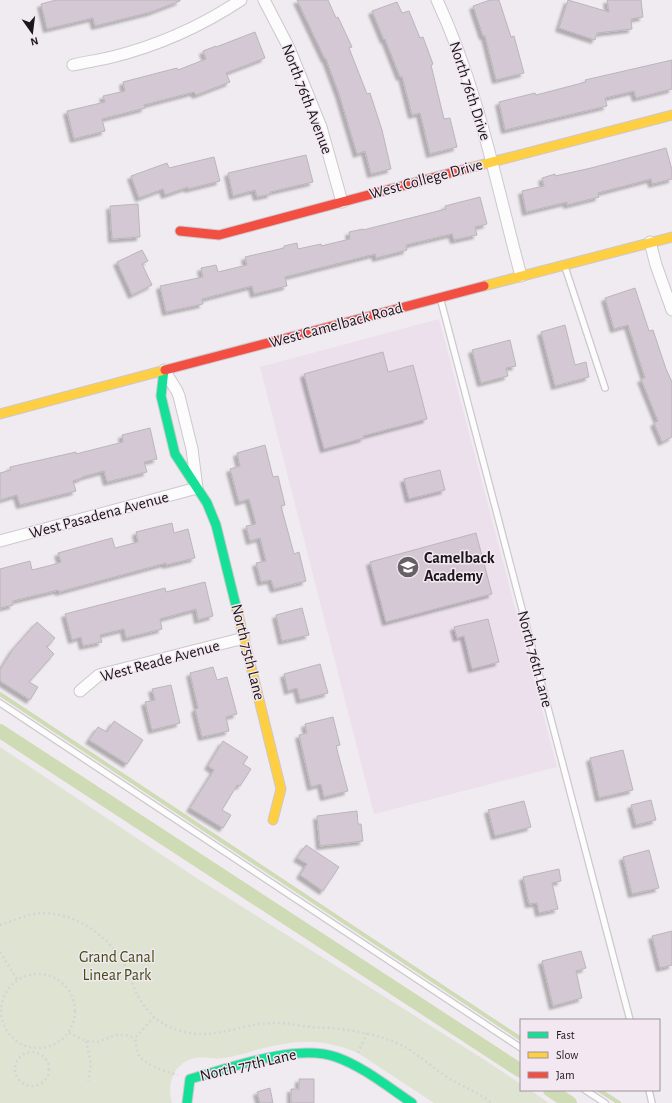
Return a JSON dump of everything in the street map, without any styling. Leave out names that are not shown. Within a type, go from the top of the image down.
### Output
[{"type":"street","points":[[73,65],[113,57],[169,38],[223,12],[241,0]]},
{"type":"street","name":"North 76th Avenue","points":[[264,0],[289,48],[321,127],[342,202]]},
{"type":"street","name":"North 76th Drive","points":[[437,0],[446,19],[475,98],[521,276]]},
{"type":"street","name":"West College Drive","points":[[180,231],[219,235],[672,115]]},
{"type":"street","name":"West Camelback Road","points":[[0,414],[672,236]]},
{"type":"street","points":[[650,242],[656,265],[672,310]]},
{"type":"street","name":"North 75th Lane","points":[[164,370],[177,392],[192,449],[197,488]]},
{"type":"street","name":"North 75th Lane","points":[[164,370],[161,396],[176,454],[207,503],[216,524],[281,789],[273,820]]},
{"type":"street","name":"West Pasadena Avenue","points":[[0,541],[197,488]]},
{"type":"street","name":"West Reade Avenue","points":[[80,691],[99,675],[244,638]]},
{"type":"street","name":"North 77th Lane","points":[[190,1078],[281,1055],[298,1052],[317,1053],[335,1056],[353,1064],[412,1103]]},
{"type":"street","points":[[187,1103],[190,1078]]},
{"type":"lane","points":[[564,265],[605,388]]},
{"type":"lane","name":"North 76th Lane","points":[[440,298],[630,1019]]},
{"type":"lane","points":[[0,703],[520,1047]]},
{"type":"lane","points":[[587,1091],[605,1103]]},
{"type":"lane","points":[[649,1091],[652,1103]]},
{"type":"path","points":[[0,926],[24,917],[43,913],[66,917],[85,925],[101,936],[117,952],[126,968],[136,992],[154,1017],[170,1028],[187,1033],[204,1035],[223,1033],[255,1024],[276,1023],[330,1028],[367,1034],[407,1049],[418,1055],[450,1078],[492,1103]]},
{"type":"path","points":[[0,952],[18,981]]},
{"type":"path","points":[[33,974],[45,975],[64,984],[72,996],[75,1005],[75,1014],[69,1033],[62,1040],[41,1048],[32,1047],[23,1045],[6,1030],[1,1016],[5,996],[12,985],[18,981],[33,974]]},
{"type":"path","points":[[135,1038],[154,1017]]},
{"type":"path","points":[[69,1033],[86,1042],[98,1042],[115,1035],[125,1035],[135,1038]]},
{"type":"path","points":[[353,1064],[367,1034]]},
{"type":"path","points":[[135,1038],[138,1054],[144,1061],[167,1072],[190,1078]]},
{"type":"path","points":[[86,1042],[91,1064],[88,1081]]},
{"type":"path","points":[[32,1047],[32,1052]]},
{"type":"path","points":[[32,1052],[42,1055],[49,1065],[46,1079],[40,1084],[30,1086],[22,1083],[15,1070],[18,1060],[22,1055],[32,1052]]},
{"type":"shaded area","name":"Camelback Academy","points":[[439,319],[557,767],[374,814],[260,367]]},
{"type":"green space","name":"Grand Canal Linear Park","points":[[0,747],[195,877],[520,1083],[520,1091],[531,1091],[549,1103],[434,1103],[358,1053],[332,1044],[319,1042],[295,1042],[235,1056],[197,1058],[187,1061],[178,1068],[171,1082],[170,1093],[172,1103],[0,1103]]},
{"type":"building","points":[[56,0],[180,1],[151,12],[95,26],[93,18],[47,29],[41,4]]},
{"type":"building","points":[[297,0],[328,0],[336,18],[338,17],[352,47],[349,48],[367,94],[370,93],[382,130],[391,169],[371,174],[365,151],[357,154],[339,94],[326,59]]},
{"type":"building","points":[[490,0],[499,0],[511,37],[514,36],[524,73],[496,80],[485,36],[483,36],[473,6]]},
{"type":"building","points":[[568,0],[609,12],[607,0],[641,0],[643,17],[631,19],[632,29],[597,33],[595,40],[559,28]]},
{"type":"building","points":[[397,2],[402,13],[409,11],[420,38],[423,37],[433,64],[431,65],[444,119],[450,118],[457,147],[430,154],[420,113],[412,115],[402,76],[400,77],[372,11]]},
{"type":"building","points":[[255,32],[265,58],[226,73],[230,82],[196,95],[194,92],[144,105],[145,108],[102,119],[105,131],[74,139],[67,111],[105,102],[103,96],[125,91],[123,82],[177,68],[178,70],[206,59],[203,51]]},
{"type":"building","points":[[672,60],[672,89],[636,98],[634,91],[605,98],[607,106],[505,130],[499,102],[535,93],[536,95],[586,82],[585,80]]},
{"type":"building","points":[[666,148],[672,170],[672,179],[652,184],[651,179],[598,193],[599,197],[567,205],[567,202],[526,212],[522,191],[544,186],[542,178],[555,174],[555,176],[591,168]]},
{"type":"building","points":[[306,155],[313,182],[270,192],[271,194],[257,197],[255,190],[233,196],[228,173]]},
{"type":"building","points":[[214,157],[220,181],[188,189],[188,187],[165,195],[163,189],[139,198],[131,176],[167,163],[169,168]]},
{"type":"building","points":[[480,197],[487,224],[475,227],[477,235],[454,240],[452,234],[406,245],[407,250],[376,258],[375,254],[285,277],[287,286],[254,294],[252,286],[202,299],[203,304],[166,312],[160,286],[203,277],[201,268],[216,265],[218,272],[247,265],[245,257],[284,248],[284,246],[297,243],[298,249],[321,244],[321,246],[350,239],[349,232],[363,230],[446,209],[445,206]]},
{"type":"building","points":[[138,204],[140,237],[112,239],[110,206]]},
{"type":"building","points":[[142,250],[148,261],[142,264],[152,285],[132,295],[117,262]]},
{"type":"building","points":[[635,288],[649,331],[653,330],[672,382],[672,437],[662,442],[654,423],[658,421],[641,379],[645,378],[628,325],[614,329],[605,298]]},
{"type":"building","points":[[565,325],[575,365],[586,362],[589,377],[555,386],[541,332]]},
{"type":"building","points":[[510,340],[516,366],[506,368],[508,376],[481,383],[472,350]]},
{"type":"building","points":[[383,352],[388,372],[413,365],[427,419],[363,436],[364,438],[324,449],[304,374]]},
{"type":"building","points":[[150,428],[157,459],[144,462],[147,472],[107,482],[104,471],[73,481],[76,491],[20,505],[17,495],[0,500],[0,473],[11,470],[10,467],[76,452],[76,454],[123,442],[122,435]]},
{"type":"building","points":[[265,445],[273,477],[278,476],[285,505],[281,506],[294,554],[299,552],[306,581],[274,589],[271,580],[261,582],[256,563],[266,561],[260,538],[250,541],[246,526],[256,524],[249,499],[239,502],[230,469],[240,466],[237,453]]},
{"type":"building","points":[[440,470],[445,490],[409,499],[404,479]]},
{"type":"building","points":[[172,523],[174,533],[188,529],[195,558],[166,565],[166,563],[59,592],[58,590],[13,601],[13,605],[0,608],[0,569],[30,561],[32,570],[52,565],[61,562],[58,553],[112,538],[115,548],[138,542],[136,532]]},
{"type":"building","points":[[476,533],[492,594],[386,622],[370,562]]},
{"type":"building","points":[[205,582],[213,616],[198,620],[196,609],[160,619],[162,629],[126,638],[124,629],[100,635],[102,642],[83,646],[81,637],[72,640],[65,614],[165,588],[166,592]]},
{"type":"building","points":[[302,608],[309,635],[282,641],[276,615]]},
{"type":"building","points":[[488,619],[499,662],[472,669],[464,636],[457,638],[454,627]]},
{"type":"building","points":[[37,622],[55,638],[48,646],[46,646],[54,654],[29,682],[38,687],[30,700],[0,681],[0,670],[13,649]]},
{"type":"building","points":[[320,664],[328,693],[300,700],[297,688],[288,691],[284,674]]},
{"type":"building","points":[[213,667],[217,680],[227,677],[237,714],[226,717],[229,731],[202,737],[195,709],[198,708],[190,673]]},
{"type":"building","points":[[171,685],[180,723],[152,730],[145,702],[155,700],[152,689]]},
{"type":"building","points":[[333,717],[340,745],[336,746],[348,791],[324,797],[321,784],[311,787],[299,735],[307,733],[305,724]]},
{"type":"building","points":[[114,721],[143,740],[127,764],[89,740],[98,727],[107,732]]},
{"type":"building","points":[[223,741],[248,757],[243,764],[251,769],[240,786],[237,785],[222,810],[231,815],[223,828],[190,808],[214,770],[208,766]]},
{"type":"building","points":[[623,750],[633,790],[599,798],[590,758]]},
{"type":"building","points":[[651,800],[656,820],[636,825],[631,805]]},
{"type":"building","points":[[524,801],[531,827],[495,836],[488,810]]},
{"type":"building","points":[[357,811],[358,824],[361,824],[363,841],[320,846],[317,816]]},
{"type":"building","points":[[306,845],[339,867],[323,891],[300,875],[307,864],[297,858]]},
{"type":"building","points":[[649,850],[659,888],[632,894],[623,857]]},
{"type":"building","points":[[559,869],[561,881],[552,883],[558,909],[539,913],[537,903],[529,904],[523,877]]},
{"type":"building","points":[[672,931],[672,965],[660,968],[652,936]]},
{"type":"building","points":[[581,951],[586,968],[576,971],[582,998],[553,1006],[542,961]]},
{"type":"building","points":[[299,1079],[314,1079],[314,1103],[291,1103],[291,1089],[299,1089]]},
{"type":"building","points":[[270,1088],[273,1103],[260,1103],[257,1092]]},
{"type":"waterway","points":[[0,694],[520,1038]]},
{"type":"waterway","points":[[0,731],[520,1070]]},
{"type":"waterway","points":[[552,1091],[570,1103]]},
{"type":"waterway","points":[[601,1091],[619,1103]]},
{"type":"traffic: fast","points":[[164,370],[161,396],[175,454],[207,503],[216,525],[237,610]]},
{"type":"traffic: fast","points":[[187,1103],[190,1079],[263,1059],[302,1053],[320,1053],[346,1061],[376,1078],[412,1103]]},
{"type":"traffic: slow","points":[[469,168],[672,115]]},
{"type":"traffic: slow","points":[[484,286],[672,237]]},
{"type":"traffic: slow","points":[[0,414],[165,370]]},
{"type":"traffic: slow","points":[[237,610],[281,789],[273,820]]},
{"type":"traffic: jam","points":[[180,231],[219,235],[469,168]]},
{"type":"traffic: jam","points":[[165,370],[484,286]]},
{"type":"place","name":"Camelback Academy","points":[[408,567]]}]
